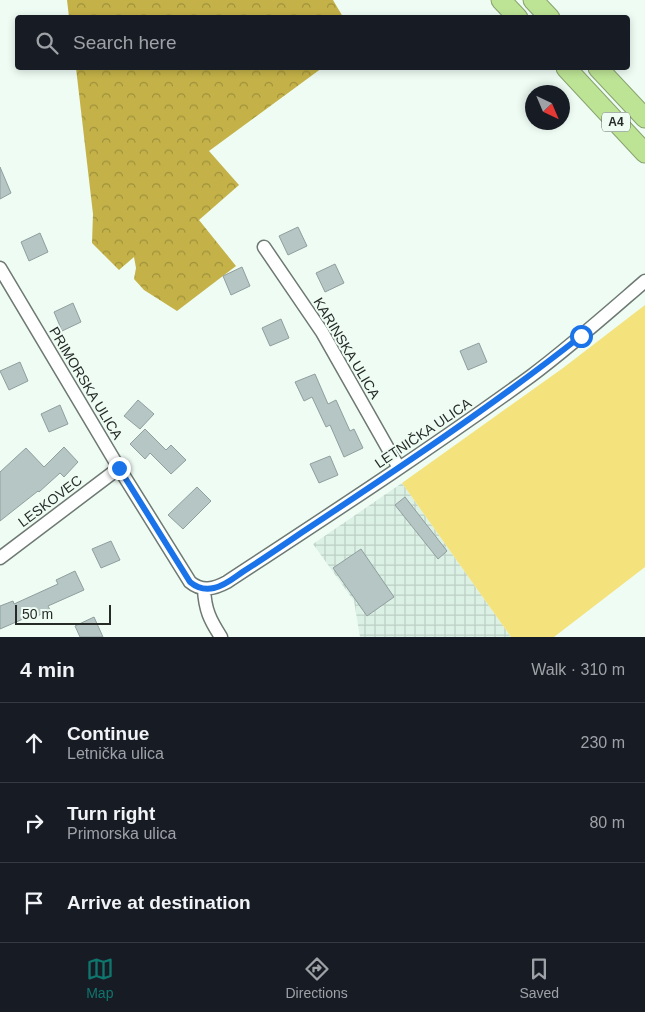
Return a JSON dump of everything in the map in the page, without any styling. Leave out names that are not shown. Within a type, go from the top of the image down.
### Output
[{"type":"highway","points":[[501,0],[515,15]]},
{"type":"highway","points":[[533,0],[547,15]]},
{"type":"highway","name":"A4","points":[[568,70],[645,153]]},
{"type":"highway","name":"A4","points":[[600,70],[645,118]]},
{"type":"street","name":"KARINSKA ULICA","points":[[264,247],[322,332],[399,468]]},
{"type":"street","name":"PRIMORSKA ULICA","points":[[0,268],[119,468],[190,582],[204,589]]},
{"type":"street","name":"LETNIČKA ULICA","points":[[204,589],[215,588],[227,582],[399,468],[532,374],[581,336],[645,281]]},
{"type":"street","name":"LESKOVEC","points":[[0,558],[119,468]]},
{"type":"street","points":[[204,589],[205,605],[210,620],[221,637]]},
{"type":"shaded area","points":[[645,305],[645,567],[554,637],[511,637],[402,483],[563,368]]},
{"type":"shaded area","points":[[402,483],[511,637],[360,637],[354,601],[313,544]]},
{"type":"green space","points":[[67,0],[333,0],[342,15],[69,15]]},
{"type":"green space","points":[[76,70],[319,70],[209,151],[239,185],[199,220],[236,266],[177,311],[144,290],[134,279],[136,268],[134,257],[119,270],[92,243],[93,214]]},
{"type":"building","points":[[0,167],[11,193],[0,199]]},
{"type":"building","points":[[298,227],[307,246],[288,255],[279,236]]},
{"type":"building","points":[[40,233],[48,252],[29,261],[21,242]]},
{"type":"building","points":[[335,264],[344,283],[325,292],[316,273]]},
{"type":"building","points":[[242,267],[250,286],[231,295],[223,276]]},
{"type":"building","points":[[73,303],[81,322],[62,331],[54,312]]},
{"type":"building","points":[[281,319],[289,338],[270,346],[262,328]]},
{"type":"building","points":[[479,343],[487,362],[468,370],[460,351]]},
{"type":"building","points":[[20,362],[28,381],[9,390],[0,371]]},
{"type":"building","points":[[315,374],[328,404],[336,400],[350,431],[354,429],[363,448],[344,457],[330,425],[326,427],[312,397],[304,401],[295,382]]},
{"type":"building","points":[[138,400],[154,414],[140,429],[124,416]]},
{"type":"building","points":[[60,405],[68,424],[49,432],[41,414]]},
{"type":"building","points":[[145,429],[166,450],[171,445],[186,460],[171,474],[150,453],[145,459],[130,444]]},
{"type":"building","points":[[64,447],[78,462],[64,477],[60,473],[39,492],[0,521],[0,472],[26,448],[44,467]]},
{"type":"building","points":[[330,456],[338,475],[319,483],[310,464]]},
{"type":"building","points":[[197,487],[211,501],[183,529],[168,515]]},
{"type":"building","points":[[405,497],[447,551],[438,559],[395,505]]},
{"type":"building","points":[[111,541],[120,560],[101,568],[92,549]]},
{"type":"building","points":[[361,549],[394,597],[367,616],[333,568]]},
{"type":"building","points":[[75,571],[84,590],[48,606],[50,610],[31,619],[30,616],[0,629],[0,606],[13,601],[14,604],[58,584],[56,580]]},
{"type":"building","points":[[94,617],[103,637],[80,637],[75,626]]},
{"type":"route","points":[[119,468],[190,582],[204,589],[215,588],[275,551],[480,413],[581,336]]}]
